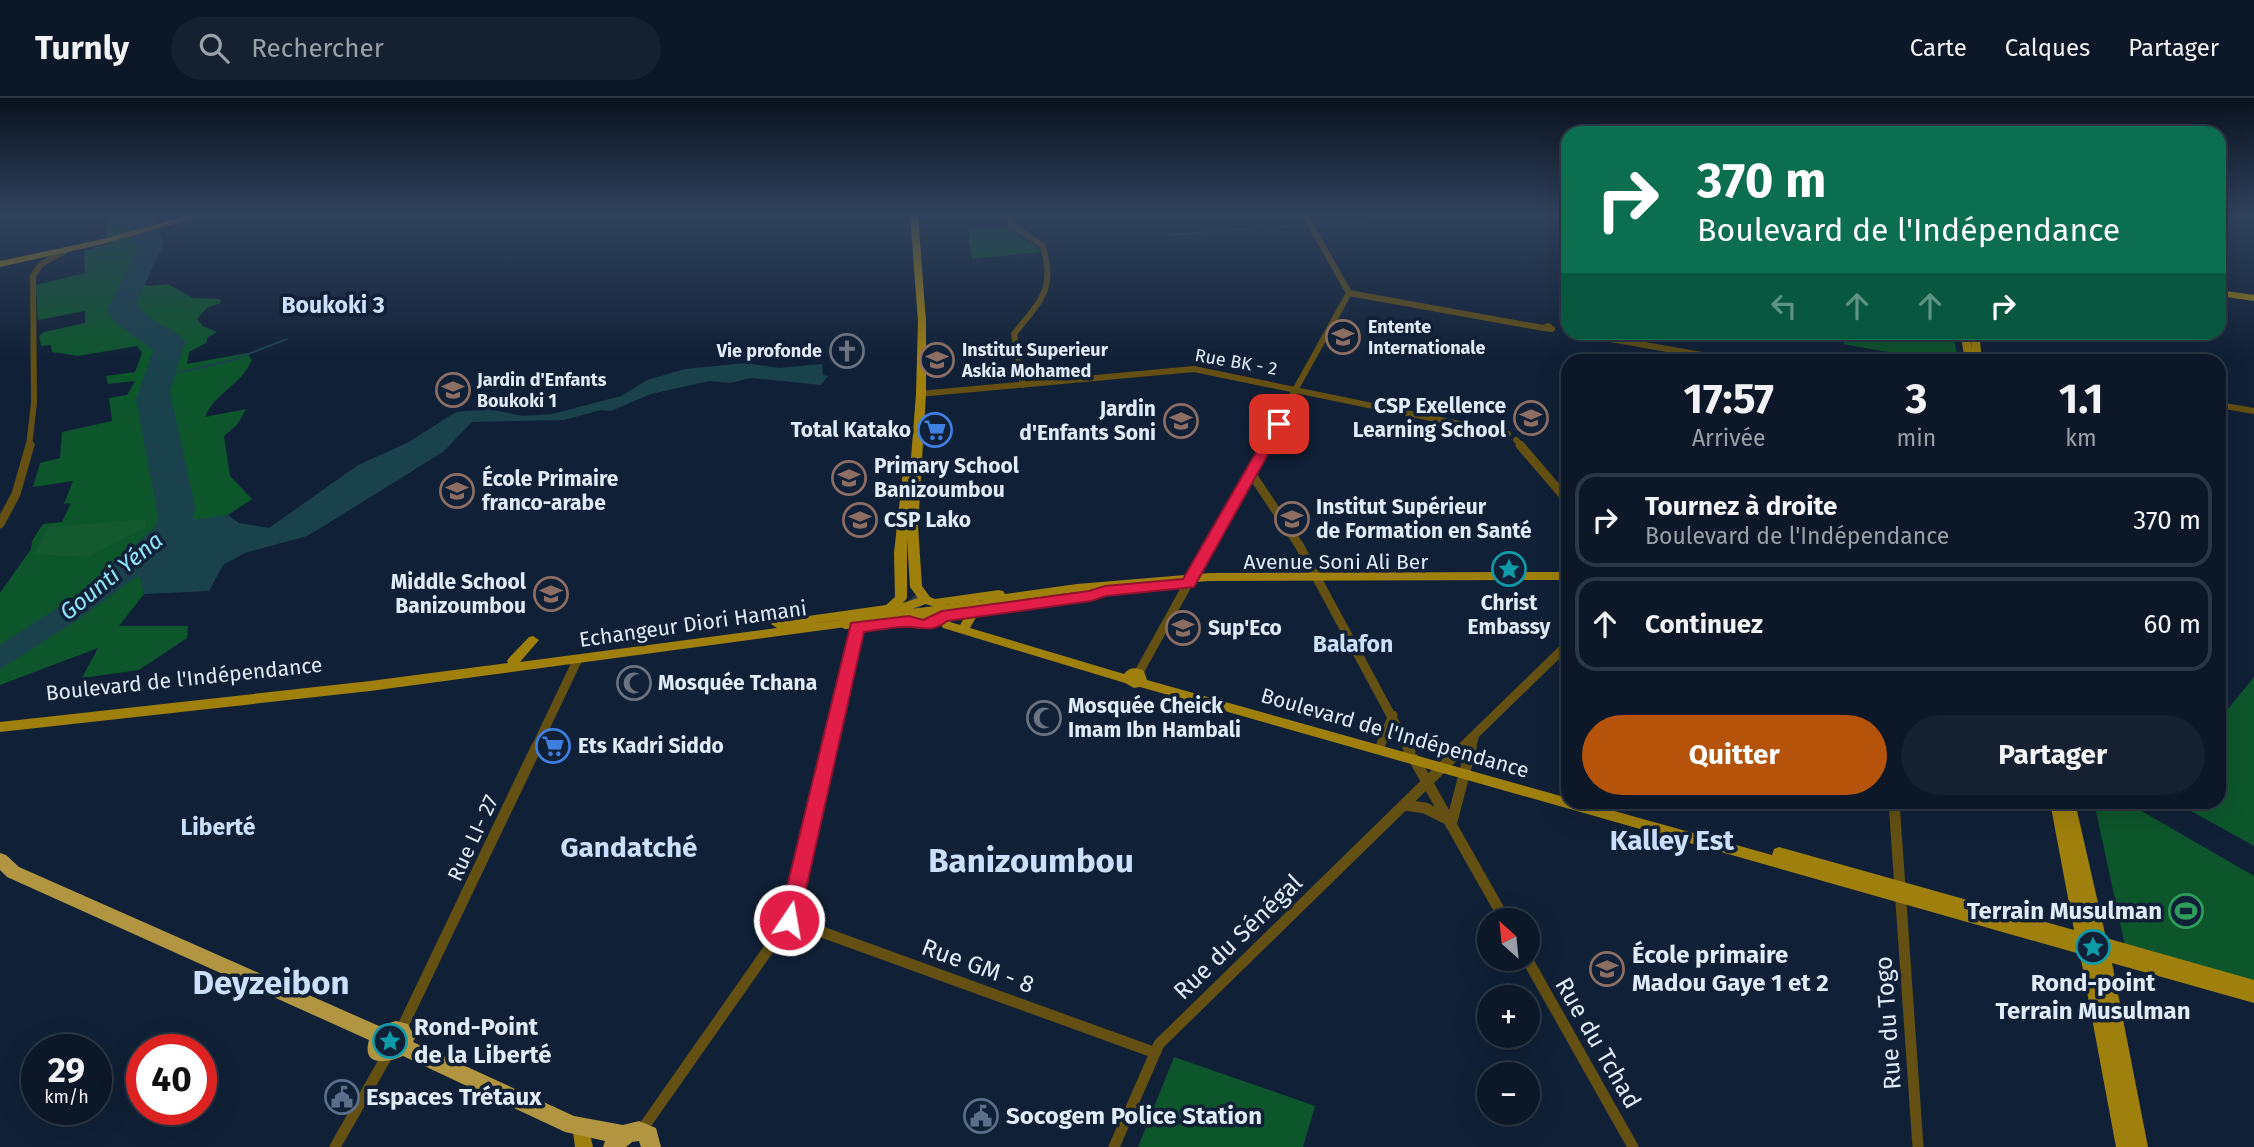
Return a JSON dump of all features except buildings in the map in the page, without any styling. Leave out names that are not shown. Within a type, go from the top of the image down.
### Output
[{"type":"highway","points":[[4,868],[392,1042],[579,1135],[635,1143]]},
{"type":"main road","points":[[909,621],[905,614],[908,600],[907,526],[920,393],[922,321],[918,264]]},
{"type":"main road","points":[[2226,293],[2254,297]]},
{"type":"main road","points":[[907,526],[916,587],[943,610],[945,620],[929,624]]},
{"type":"main road","name":"Avenue Soni Ali Ber","points":[[992,603],[1189,581],[1317,578],[1561,579]]},
{"type":"main road","name":"Avenue Soni Ali Ber","points":[[908,600],[932,601],[1082,583],[1106,589]]},
{"type":"main road","name":"Avenue Soni Ali Ber","points":[[945,620],[973,612],[1091,596],[1106,589]]},
{"type":"main road","name":"Boulevard de l'Indépendance","points":[[371,684],[513,661],[890,608],[908,600]]},
{"type":"main road","name":"Echangeur Diori Hamani","points":[[606,653],[992,603]]},
{"type":"main road","points":[[966,625],[973,612]]},
{"type":"main road","name":"Boulevard de l'Indépendance","points":[[945,620],[1005,640]]},
{"type":"main road","name":"Boulevard de l'Indépendance","points":[[945,620],[1005,640],[1561,797]]},
{"type":"main road","name":"Boulevard de l'Indépendance","points":[[0,727],[725,643],[849,623],[909,621],[1005,640]]},
{"type":"main road","name":"Echangeur Diori Hamani","points":[[400,680],[849,623]]},
{"type":"main road","points":[[513,661],[533,640]]},
{"type":"main road","points":[[606,653],[657,642]]},
{"type":"main road","points":[[680,645],[725,643]]},
{"type":"main road","name":"Boulevard de l'Indépendance","points":[[0,719],[400,680]]},
{"type":"main road","name":"Boulevard de l'Indépendance","points":[[1466,771],[1561,794]]},
{"type":"main road","name":"Boulevard de l'Indépendance","points":[[1602,809],[2093,946],[2254,987]]},
{"type":"main road","name":"Boulevard de l'Indépendance","points":[[1614,809],[1900,892]]},
{"type":"main road","points":[[2059,809],[2139,1147]]},
{"type":"main road","points":[[2069,809],[2125,1147]]},
{"type":"main road","name":"Boulevard de l'Indépendance","points":[[2093,946],[2254,996]]},
{"type":"street","points":[[0,524],[22,485],[32,443],[33,276],[42,264]]},
{"type":"street","points":[[1023,385],[1014,334],[1052,279],[1048,264]]},
{"type":"street","points":[[1333,264],[1349,293]]},
{"type":"street","points":[[1349,293],[1533,326],[1543,324],[1561,331]]},
{"type":"street","points":[[1136,677],[1298,390],[1349,293]]},
{"type":"street","points":[[1615,340],[1696,354]]},
{"type":"street","name":"Rue BK - 2","points":[[920,393],[1189,368],[1518,435],[1520,438],[1516,440],[1561,493]]},
{"type":"street","points":[[2226,406],[2254,411]]},
{"type":"street","points":[[1251,473],[1280,514],[1317,578],[1498,908]]},
{"type":"street","points":[[635,1143],[789,920],[849,623]]},
{"type":"street","name":"Rue du Sénégal","points":[[1114,1147],[1153,1052],[1561,651]]},
{"type":"street","name":"Rue LI- 27","points":[[335,1147],[392,1042],[578,661]]},
{"type":"street","points":[[1380,746],[1393,715]]},
{"type":"street","points":[[1450,823],[1474,737]]},
{"type":"street","points":[[1404,805],[1425,808],[1450,823]]},
{"type":"street","name":"Rue du Togo","points":[[1894,809],[1917,1147]]},
{"type":"street","name":"Rue GM - 8","points":[[789,920],[1153,1052]]},
{"type":"street","name":"Rue du Tchad","points":[[1534,971],[1633,1147]]},
{"type":"green space","points":[[85,264],[131,264],[125,276],[148,286],[168,284],[193,298],[220,299],[221,303],[207,308],[197,319],[203,326],[217,332],[208,337],[206,343],[189,352],[187,364],[247,353],[252,360],[241,377],[215,401],[205,417],[246,409],[237,425],[224,436],[230,476],[252,499],[228,515],[217,517],[140,574],[144,594],[119,626],[188,626],[187,638],[139,670],[82,678],[98,648],[0,685],[0,593],[31,549],[32,541],[43,524],[62,522],[71,503],[64,504],[73,481],[33,487],[40,463],[60,458],[62,432],[112,421],[109,398],[127,395],[135,381],[108,384],[106,376],[135,372],[142,353],[137,346],[78,356],[52,352],[51,345],[41,346],[39,336],[44,332],[85,323],[85,311],[38,320],[36,285],[85,273]]},
{"type":"green space","points":[[1847,340],[1954,340],[1957,354],[1899,354],[1843,344]]},
{"type":"green space","points":[[146,519],[145,527],[88,557],[34,554],[48,527]]},
{"type":"green space","points":[[2254,677],[2254,846],[2188,809],[2226,809],[2226,711]]},
{"type":"green space","name":"Terrain Musulman","points":[[2096,809],[2138,809],[2254,876],[2254,982],[2125,946]]},
{"type":"green space","points":[[1174,1057],[1315,1106],[1303,1147],[1138,1147]]},
{"type":"water","name":"Gounti Yéna","points":[[131,264],[154,264],[137,301],[145,314],[185,342],[170,392],[195,506],[193,520],[228,515],[239,523],[269,528],[358,465],[407,443],[456,412],[489,409],[522,416],[552,414],[621,396],[647,380],[685,369],[745,363],[779,368],[822,364],[823,375],[828,376],[821,385],[751,378],[730,383],[709,381],[651,394],[611,411],[601,410],[564,420],[472,422],[443,452],[307,536],[245,553],[223,565],[209,591],[144,594],[139,575],[76,621],[0,669],[0,645],[86,589],[156,526],[158,516],[136,400],[153,350],[115,322],[107,311]]},
{"type":"waterway","points":[[175,373],[230,361],[287,339]]},
{"type":"tunnel","points":[[912,598],[924,612],[951,622]]},
{"type":"place","name":"Entente Internationale","points":[[1343,337]]},
{"type":"place","name":"Vie profonde","points":[[847,351]]},
{"type":"place","name":"Institut Superieur Askia Mohamed","points":[[937,360]]},
{"type":"place","name":"Jardin d'Enfants Boukoki 1","points":[[453,390]]},
{"type":"place","name":"CSP Exellence Learning School","points":[[1531,418]]},
{"type":"place","name":"Jardin d'Enfants Soni","points":[[1181,421]]},
{"type":"place","name":"Total Katako","points":[[935,430]]},
{"type":"place","name":"Primary School Banizoumbou","points":[[849,478]]},
{"type":"place","name":"École Primaire franco-arabe","points":[[457,491]]},
{"type":"place","name":"Institut Supérieur de Formation en Santé","points":[[1292,519]]},
{"type":"place","name":"CSP Lako","points":[[860,520]]},
{"type":"place","name":"Christ Embassy","points":[[1509,569]]},
{"type":"place","name":"Middle School Banizoumbou","points":[[551,594]]},
{"type":"place","name":"Sup'Eco","points":[[1183,628]]},
{"type":"place","name":"Mosquée Tchana","points":[[634,683]]},
{"type":"place","name":"Mosquée Cheick Imam Ibn Hambali","points":[[1044,718]]},
{"type":"place","name":"Ets Kadri Siddo","points":[[553,746]]},
{"type":"place","name":"Terrain Musulman","points":[[2186,911]]},
{"type":"place","name":"Rond-point Terrain Musulman","points":[[2093,947]]},
{"type":"place","name":"École primaire Madou Gaye 1 et 2","points":[[1607,969]]},
{"type":"place","name":"Rond-Point de la Liberté","points":[[390,1041]]},
{"type":"place","name":"Espaces Trétaux","points":[[342,1097]]},
{"type":"place","name":"Socogem Police Station","points":[[981,1116]]},
{"type":"district","name":"Boukoki 3","points":[[333,305]]},
{"type":"district","name":"Balafon","points":[[1353,644]]},
{"type":"district","name":"Liberté","points":[[218,827]]},
{"type":"district","name":"Kalley Est","points":[[1672,840]]},
{"type":"district","name":"Gandatché","points":[[629,847]]},
{"type":"district","name":"Banizoumbou","points":[[1031,861]]},
{"type":"district","name":"Deyzeibon","points":[[271,983]]},
{"type":"route","points":[[789,920],[857,627],[909,621],[923,625],[934,623],[942,616],[1091,596],[1105,591],[1188,584],[1279,424]]}]
